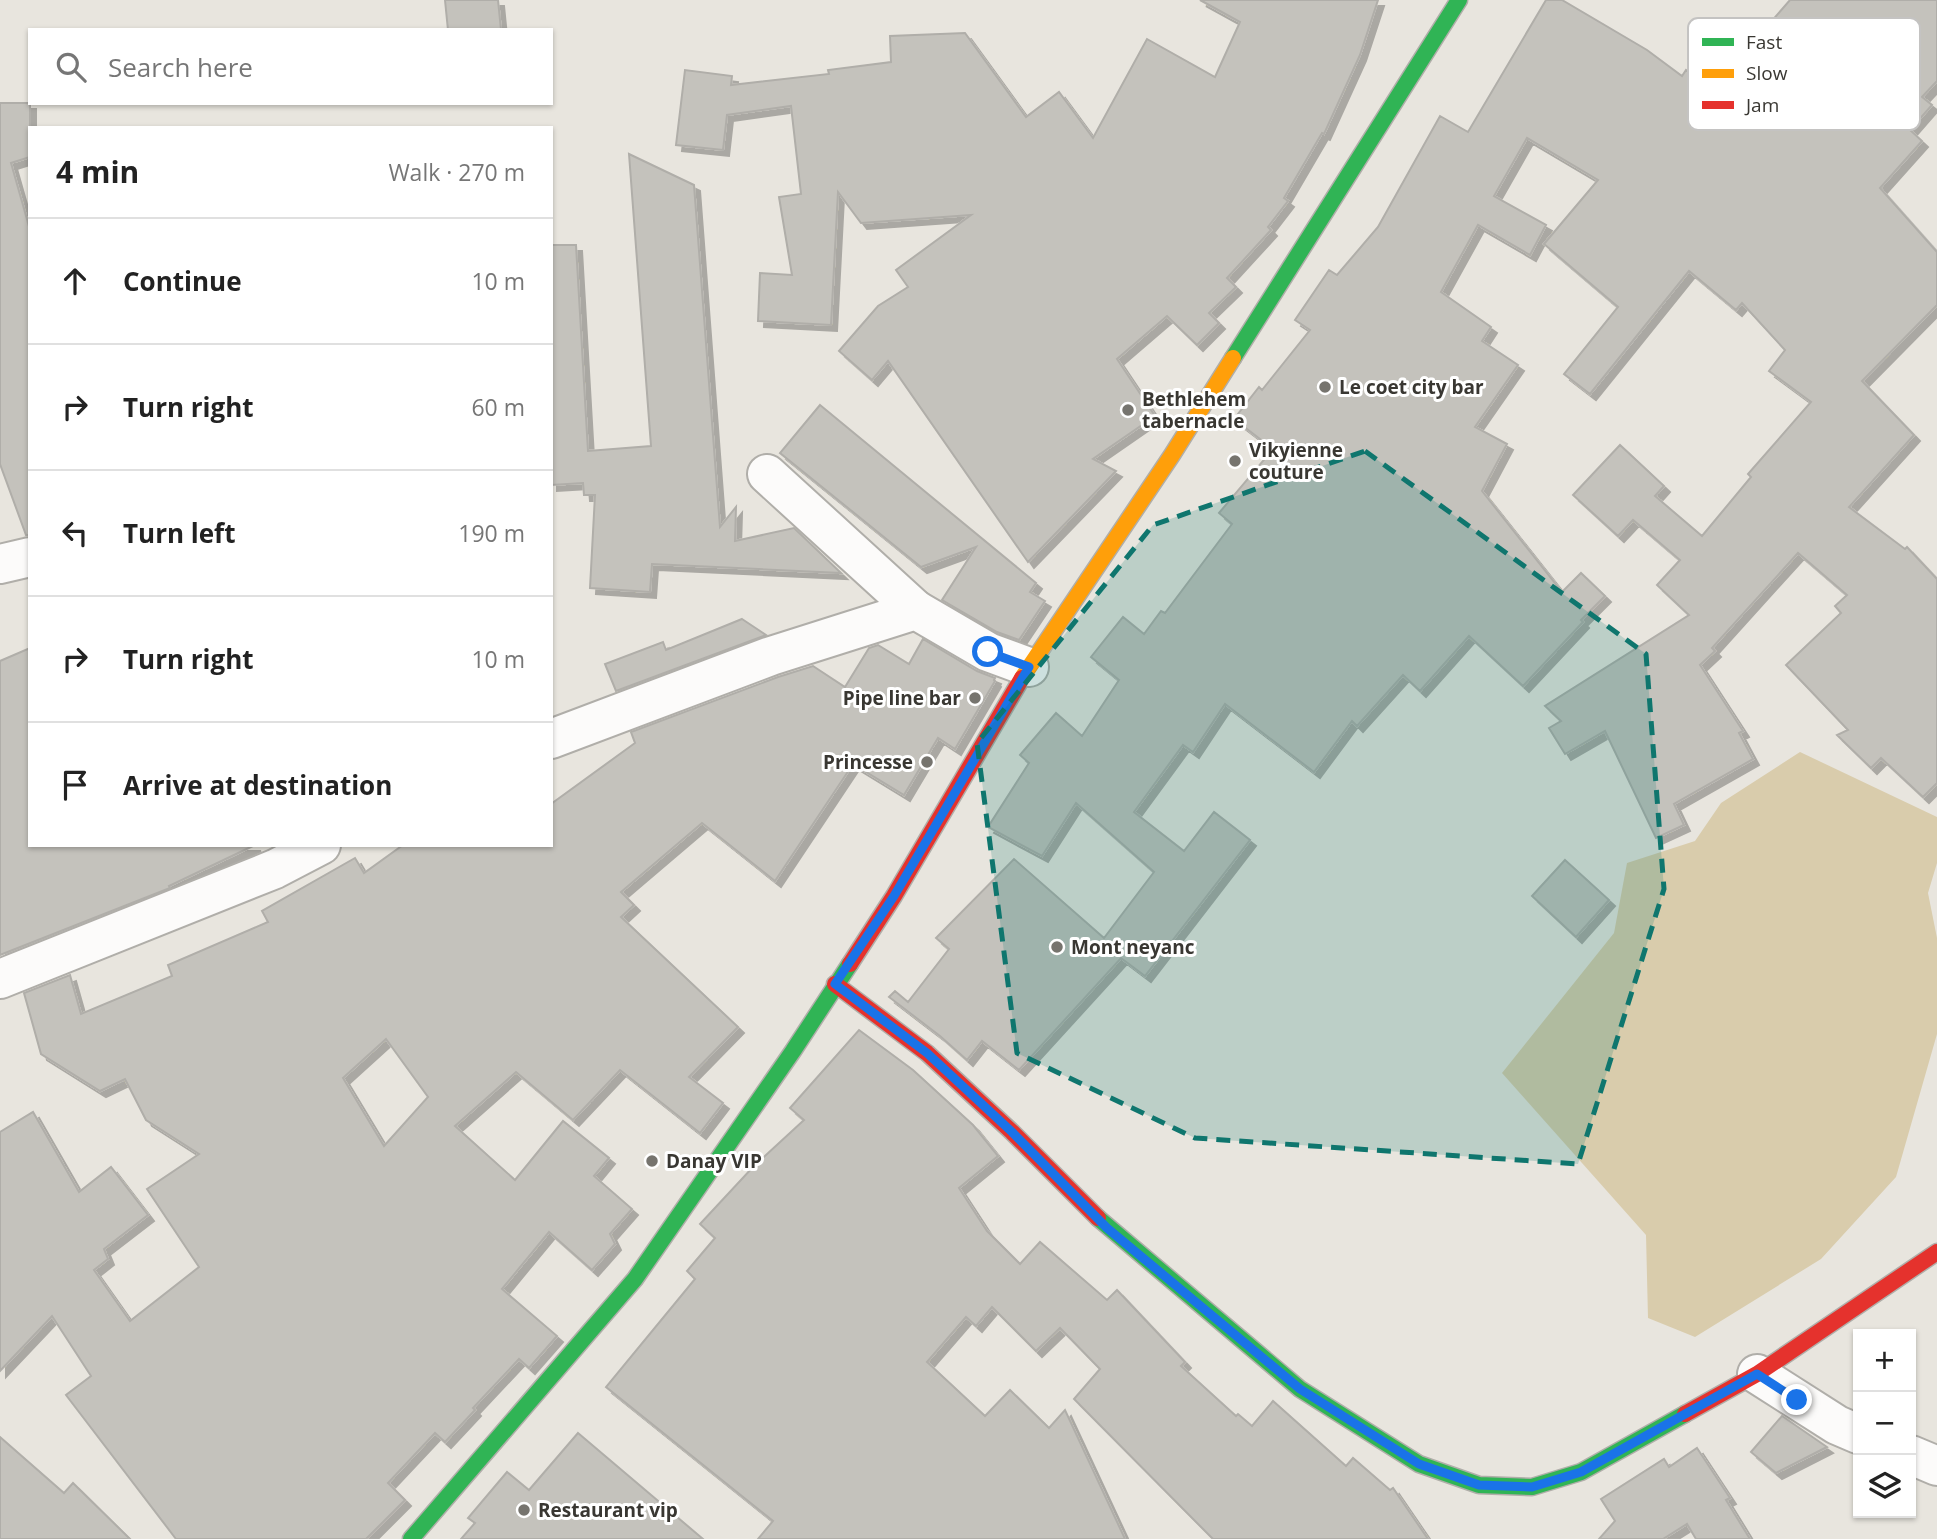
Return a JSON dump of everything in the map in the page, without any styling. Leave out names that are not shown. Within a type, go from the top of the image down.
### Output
[{"type":"street","points":[[411,1539],[635,1279],[793,1051],[894,896],[1029,667],[1172,456],[1459,0]]},
{"type":"street","points":[[767,474],[916,610],[988,652],[1029,667]]},
{"type":"street","points":[[0,564],[28,557]]},
{"type":"street","points":[[553,738],[771,656],[916,610]]},
{"type":"street","points":[[0,979],[275,869],[317,847]]},
{"type":"street","points":[[835,984],[927,1053],[1012,1132],[1107,1228],[1300,1389],[1419,1464],[1479,1485],[1532,1487],[1581,1472],[1757,1374],[1937,1252]]},
{"type":"street","points":[[1757,1374],[1837,1425],[1853,1432]]},
{"type":"street","points":[[1916,1457],[1937,1466]]},
{"type":"highlighted area","points":[[1365,451],[1646,654],[1664,889],[1578,1164],[1195,1138],[1017,1053],[977,743],[1153,525]]},
{"type":"shaded area","points":[[1800,752],[1937,817],[1937,863],[1928,893],[1937,938],[1937,1034],[1896,1177],[1821,1259],[1695,1337],[1648,1318],[1646,1235],[1502,1073],[1614,933],[1627,863],[1695,841],[1721,803]]},
{"type":"building","points":[[445,0],[498,0],[501,28],[448,28]]},
{"type":"building","points":[[1200,0],[1378,0],[1360,55],[1324,134],[1322,133],[1284,198],[1288,201],[1268,227],[1271,230],[1227,278],[1236,287],[1209,313],[1219,323],[1197,345],[1167,316],[1117,359],[1155,416],[1093,459],[1116,471],[1028,562],[888,361],[872,380],[839,351],[878,306],[908,287],[896,270],[971,215],[861,223],[838,192],[831,325],[758,321],[760,273],[792,275],[779,197],[801,194],[791,106],[727,115],[723,150],[676,145],[685,70],[732,76],[731,85],[829,74],[828,70],[891,62],[890,36],[965,33],[1026,117],[1059,92],[1093,138],[1147,39],[1215,77],[1240,22]]},
{"type":"building","points":[[1546,0],[1562,0],[1647,50],[1682,76],[1686,70],[1688,72],[1688,130],[1910,130],[1922,141],[1880,188],[1937,252],[1937,305],[1862,381],[1914,435],[1849,507],[1905,549],[1907,547],[1937,579],[1937,783],[1923,797],[1881,758],[1871,768],[1837,735],[1848,730],[1786,665],[1841,613],[1835,606],[1847,595],[1798,553],[1712,648],[1715,651],[1700,665],[1743,731],[1739,733],[1753,759],[1674,804],[1684,825],[1656,838],[1605,731],[1565,754],[1549,728],[1561,721],[1545,706],[1689,615],[1657,585],[1680,560],[1633,520],[1618,536],[1573,495],[1620,445],[1664,486],[1655,496],[1702,536],[1751,477],[1748,474],[1811,402],[1769,371],[1785,350],[1742,303],[1736,310],[1689,271],[1590,394],[1564,374],[1618,307],[1544,244],[1598,180],[1527,138],[1494,196],[1546,225],[1530,255],[1478,225],[1441,292],[1491,327],[1482,341],[1518,365],[1475,427],[1507,444],[1482,491],[1562,592],[1581,573],[1605,596],[1523,686],[1469,636],[1420,691],[1403,675],[1357,726],[1352,721],[1314,772],[1225,704],[1193,752],[1183,745],[1134,812],[1184,851],[1214,812],[1250,840],[1145,976],[1121,958],[1019,1070],[982,1041],[967,1060],[889,997],[895,991],[908,1002],[949,949],[936,938],[1014,859],[1104,938],[1154,872],[1076,803],[1042,856],[988,827],[1029,763],[1020,755],[1056,713],[1082,736],[1119,680],[1091,657],[1123,617],[1144,634],[1161,611],[1165,613],[1232,524],[1219,513],[1273,449],[1234,419],[1259,387],[1262,390],[1310,330],[1295,320],[1329,270],[1337,275],[1378,227],[1440,116],[1468,132]]},
{"type":"building","points":[[1790,0],[1937,0],[1937,81],[1922,97],[1932,105],[1920,119],[1920,18],[1774,18]]},
{"type":"building","points":[[0,103],[28,103],[28,158],[11,163],[28,223],[28,535],[0,464]]},
{"type":"building","points":[[629,154],[694,185],[720,527],[736,507],[735,541],[794,528],[841,573],[652,564],[650,592],[590,588],[595,495],[584,495],[583,483],[553,485],[553,245],[576,245],[588,451],[651,446]]},
{"type":"building","points":[[820,405],[1036,583],[1030,592],[1045,601],[1019,640],[997,632],[942,600],[976,547],[921,567],[780,453]]},
{"type":"building","points":[[742,619],[766,635],[616,691],[605,664],[663,642],[666,650]]},
{"type":"building","points":[[923,639],[977,671],[995,678],[955,749],[938,738],[904,795],[853,764],[775,881],[702,823],[621,892],[634,905],[621,917],[738,1027],[689,1077],[723,1103],[700,1133],[620,1070],[573,1120],[516,1072],[455,1126],[515,1180],[563,1121],[609,1158],[594,1176],[632,1209],[610,1234],[615,1244],[592,1270],[549,1232],[502,1289],[557,1336],[529,1368],[519,1359],[445,1442],[435,1433],[388,1483],[405,1500],[366,1539],[176,1539],[66,1395],[91,1376],[52,1316],[0,1371],[0,1132],[33,1112],[79,1192],[111,1167],[148,1215],[104,1249],[108,1259],[94,1270],[130,1321],[199,1267],[147,1189],[199,1154],[146,1120],[125,1079],[100,1091],[41,1054],[24,993],[70,975],[81,1014],[172,976],[168,965],[268,922],[262,911],[355,858],[364,873],[400,847],[553,847],[553,803],[635,743],[631,732],[813,666],[845,687],[869,648],[878,645],[909,664]],"holes":[[[386,1039],[428,1097],[384,1146],[343,1078]]]},
{"type":"building","points":[[28,649],[28,847],[251,847],[169,886],[170,888],[0,955],[0,661]]},
{"type":"building","points":[[1565,860],[1609,900],[1576,937],[1532,896]]},
{"type":"building","points":[[859,1030],[913,1070],[973,1125],[998,1156],[959,1188],[987,1231],[1020,1264],[1040,1242],[1107,1300],[1117,1290],[1185,1362],[1181,1366],[1236,1416],[1238,1414],[1252,1426],[1273,1401],[1346,1466],[1353,1458],[1390,1490],[1393,1488],[1428,1539],[1213,1539],[1074,1399],[1100,1369],[1060,1328],[1036,1351],[992,1307],[976,1326],[966,1317],[927,1362],[985,1416],[1010,1390],[1049,1428],[1065,1410],[1125,1539],[758,1539],[773,1521],[606,1387],[695,1279],[687,1271],[715,1238],[700,1224],[753,1167],[804,1120],[790,1108]]},
{"type":"building","points":[[1782,1416],[1827,1447],[1776,1473],[1751,1452]]},
{"type":"building","points":[[578,1433],[703,1539],[461,1539],[475,1523],[468,1518],[507,1472],[529,1490]]},
{"type":"building","points":[[0,1437],[64,1493],[73,1483],[130,1539],[0,1539]]},
{"type":"building","points":[[1697,1448],[1730,1498],[1726,1500],[1750,1539],[1696,1539],[1687,1524],[1663,1539],[1599,1539],[1615,1521],[1601,1499],[1664,1459],[1669,1467]]},
{"type":"traffic: fast","points":[[1233,358],[1459,0]]},
{"type":"traffic: fast","points":[[411,1539],[635,1279],[850,964]]},
{"type":"traffic: fast","points":[[1098,1218],[1300,1389],[1419,1464],[1479,1485],[1532,1487],[1581,1472],[1685,1414]]},
{"type":"traffic: slow","points":[[1022,678],[1172,455],[1233,358]]},
{"type":"traffic: jam","points":[[850,964],[894,896],[1022,678]]},
{"type":"traffic: jam","points":[[835,984],[927,1053],[1012,1132],[1098,1218]]},
{"type":"traffic: jam","points":[[1685,1414],[1757,1374],[1937,1252]]},
{"type":"place","name":"Le coet city bar","points":[[1325,387]]},
{"type":"place","name":"Bethlehem tabernacle","points":[[1128,410]]},
{"type":"place","name":"Vikyienne couture","points":[[1235,461]]},
{"type":"place","name":"Pipe line bar","points":[[975,698]]},
{"type":"place","name":"Princesse","points":[[927,762]]},
{"type":"place","name":"Mont neyanc","points":[[1057,947]]},
{"type":"place","name":"Danay VIP","points":[[652,1161]]},
{"type":"place","name":"Restaurant vip","points":[[524,1510]]},
{"type":"route","points":[[988,652],[1029,667],[894,896],[835,984],[927,1053],[1012,1132],[1107,1228],[1300,1389],[1419,1464],[1479,1485],[1532,1487],[1581,1472],[1757,1374],[1797,1400]]}]
